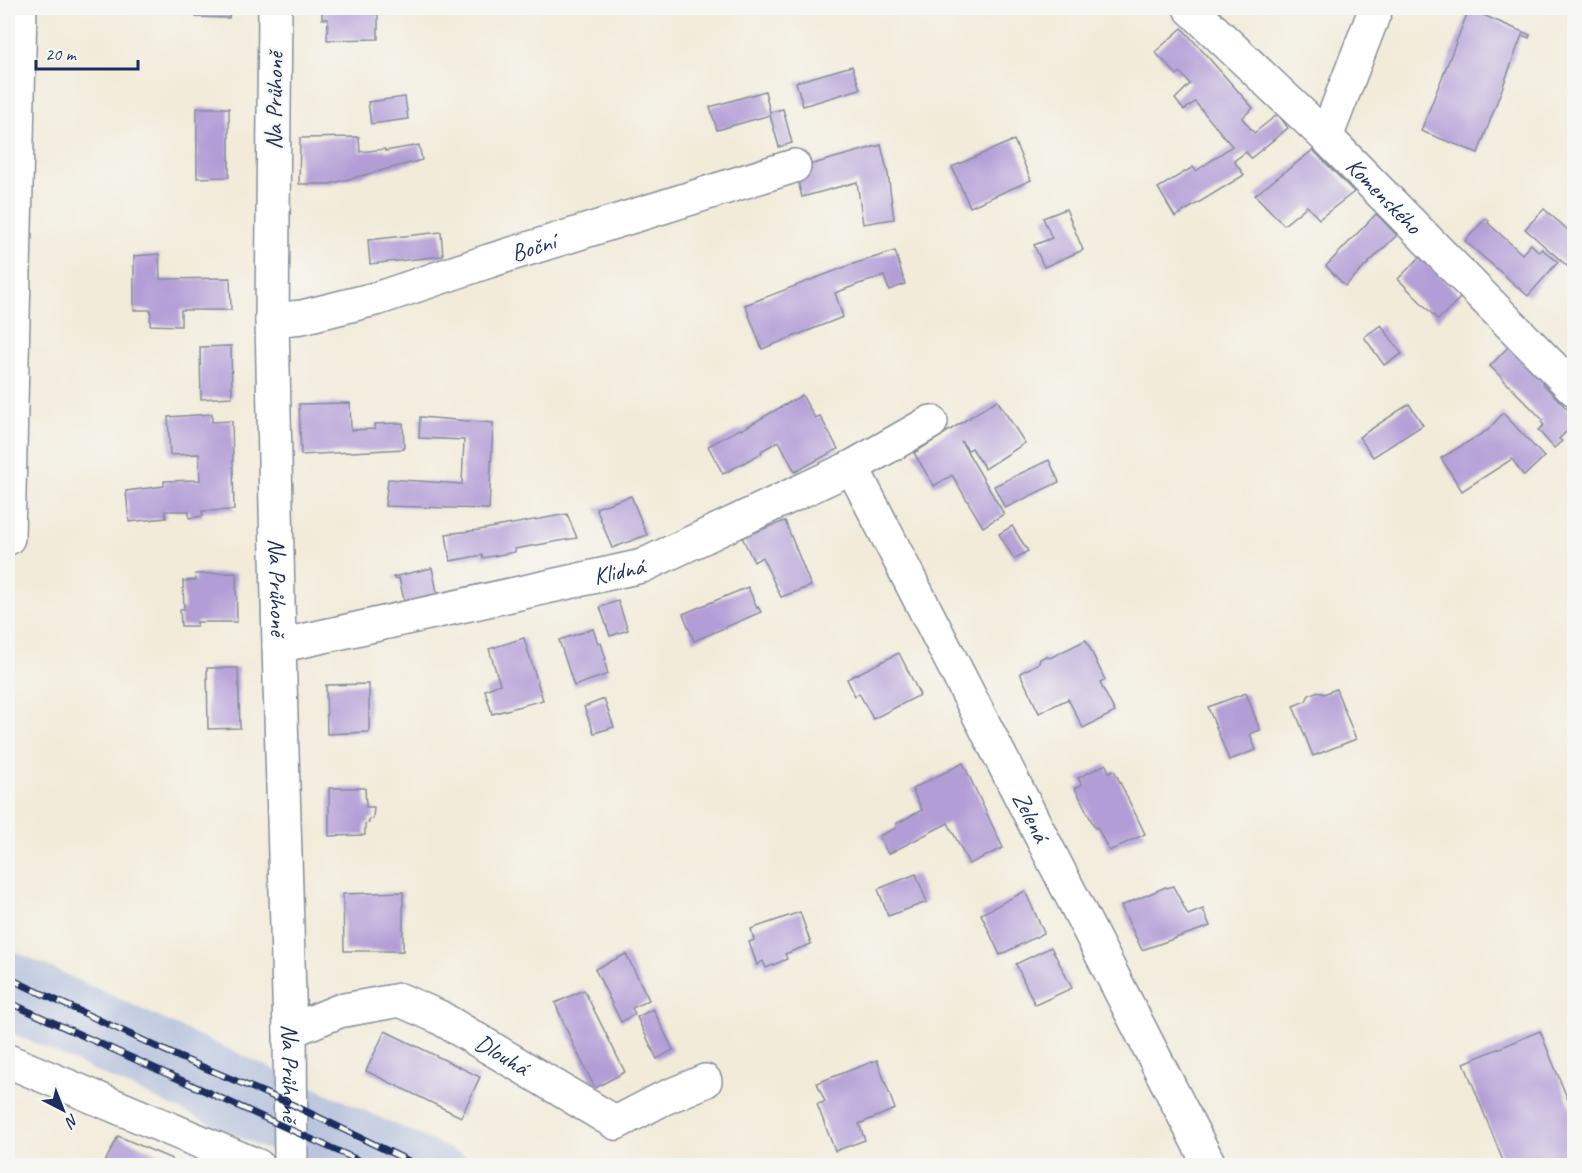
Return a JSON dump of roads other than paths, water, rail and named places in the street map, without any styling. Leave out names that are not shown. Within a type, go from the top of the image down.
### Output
[{"type":"street","points":[[8,538],[20,8]]},
{"type":"street","name":"Na Průhoně","points":[[275,8],[272,320],[291,1031],[291,1166]]},
{"type":"street","name":"Komenského","points":[[1190,8],[1326,137],[1575,389]]},
{"type":"street","points":[[1326,137],[1376,8]]},
{"type":"street","name":"Boční","points":[[272,320],[302,317],[379,298],[489,261],[794,166]]},
{"type":"street","name":"Klidná","points":[[279,646],[642,566],[852,467],[931,422]]},
{"type":"street","name":"Zelená","points":[[852,467],[1210,1166]]},
{"type":"street","name":"Dlouhá","points":[[291,1031],[339,1011],[399,1000],[439,1017],[616,1123],[663,1099],[705,1082]]},
{"type":"street","points":[[8,1061],[258,1166]]},
{"type":"railway","points":[[8,978],[179,1057],[291,1104],[419,1166]]},
{"type":"railway","points":[[8,1002],[371,1166]]}]
